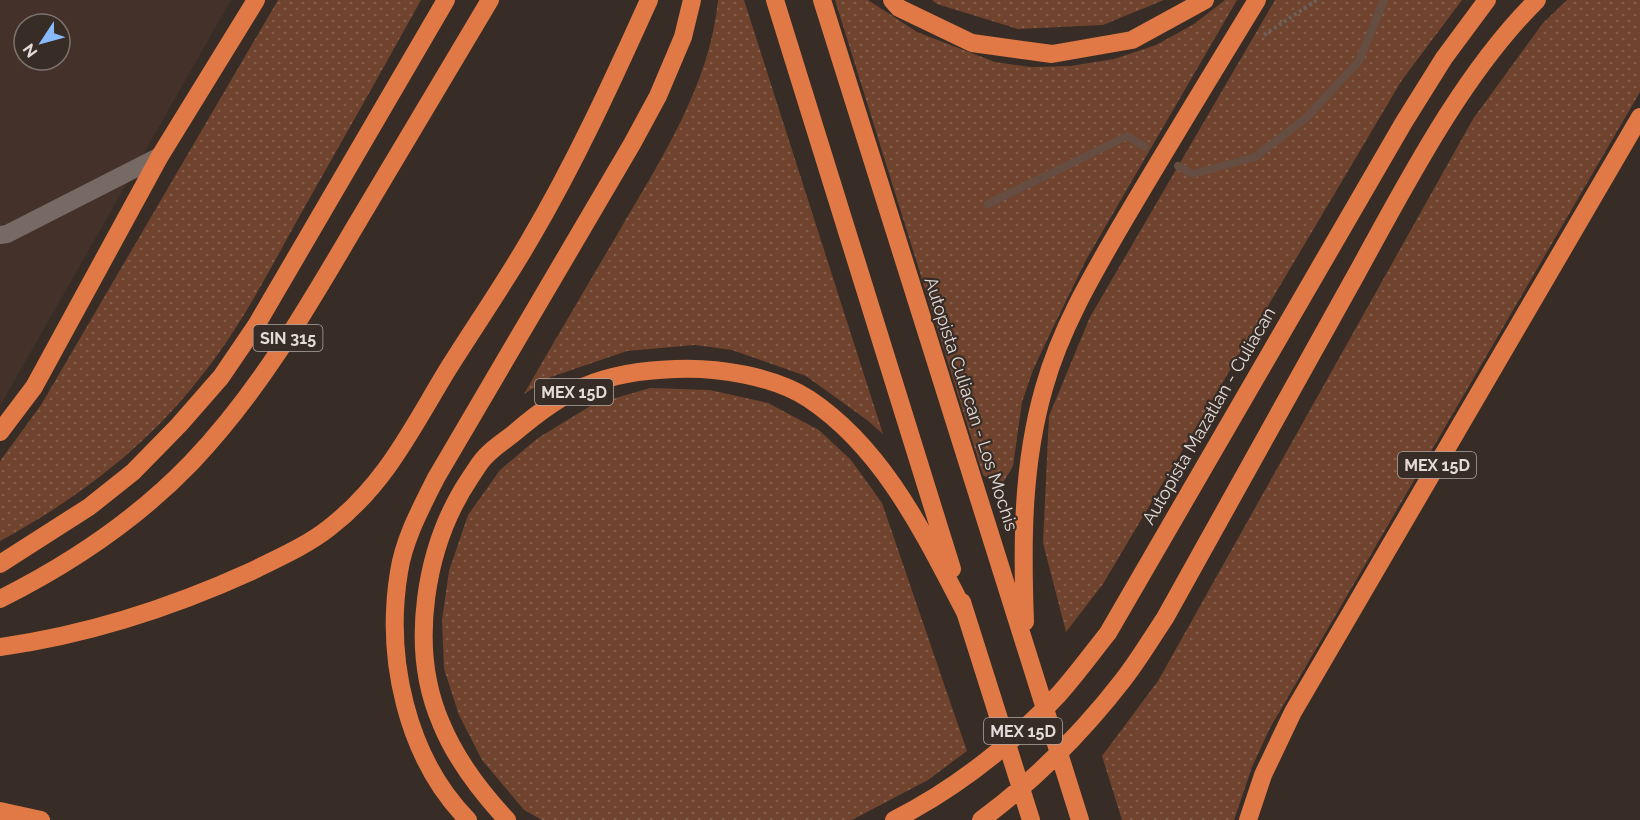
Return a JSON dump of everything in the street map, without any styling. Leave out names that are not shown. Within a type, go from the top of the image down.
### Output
[{"type":"highway","points":[[0,432],[34,387],[160,156],[256,0]]},
{"type":"highway","name":"SIN 315","points":[[0,564],[89,507],[133,472],[179,425],[221,377],[258,324],[446,0]]},
{"type":"highway","name":"SIN 315","points":[[0,599],[40,579],[92,547],[144,507],[191,463],[251,392],[294,330],[490,0]]},
{"type":"highway","points":[[0,647],[107,624],[173,603],[229,581],[282,556],[328,528],[369,492],[411,434],[447,370],[529,241],[595,119],[649,0]]},
{"type":"highway","points":[[468,820],[458,809],[430,766],[409,720],[398,674],[394,622],[399,570],[414,522],[436,478],[658,96],[683,37],[692,0]]},
{"type":"highway","name":"MEX 15D","points":[[775,0],[1031,820]]},
{"type":"highway","name":"Autopista Culiacan - Los Mochis","points":[[822,0],[1080,820]]},
{"type":"highway","points":[[892,0],[899,8],[972,43],[1052,54],[1132,40],[1205,0]]},
{"type":"highway","points":[[1025,645],[1023,547],[1026,488],[1036,421],[1060,340],[1101,260],[1257,0]]},
{"type":"highway","name":"Autopista Mazatlan - Culiacan","points":[[894,820],[918,808],[974,770],[1022,732],[1060,692],[1108,633],[1404,122],[1444,58],[1487,0]]},
{"type":"highway","points":[[981,820],[1009,800],[1072,741],[1125,678],[1170,608],[1416,167],[1474,76],[1521,16],[1537,0]]},
{"type":"highway","name":"MEX 15D","points":[[1248,820],[1263,775],[1293,712],[1640,117]]},
{"type":"highway","name":"MEX 15D","points":[[507,820],[477,785],[460,760],[440,722],[429,686],[423,626],[427,593],[437,544],[457,497],[485,457],[538,413],[585,386],[640,370],[703,368],[761,378],[807,398],[850,432],[884,473],[915,516],[965,612]]},
{"type":"highway","points":[[0,811],[41,820]]},
{"type":"lane","points":[[0,235],[7,234],[160,156]]},
{"type":"path","points":[[1258,39],[1317,0]]},
{"type":"shaded area","points":[[0,0],[231,0],[0,406]]},
{"type":"shaded area","points":[[278,0],[421,0],[252,301],[214,360],[178,404],[133,449],[56,508],[0,541],[0,461],[41,405]]},
{"type":"shaded area","points":[[718,0],[744,0],[883,434],[806,376],[732,350],[695,345],[627,351],[551,377],[524,394],[681,121],[705,62]]},
{"type":"shaded area","points":[[835,0],[868,0],[917,32],[995,62],[1031,67],[1070,66],[1114,59],[1156,45],[1194,24],[1225,0],[1237,0],[1086,260],[1048,338],[1033,370],[1022,402],[1013,466],[1000,488],[983,475]]},
{"type":"shaded area","points":[[932,0],[1164,0],[1103,25],[1018,29],[937,4]]},
{"type":"shaded area","points":[[1275,0],[1462,0],[1402,80],[1103,584],[1066,632],[1043,543],[1049,416],[1090,317]]},
{"type":"shaded area","points":[[1567,0],[1640,0],[1640,92],[1270,728],[1252,767],[1234,820],[1122,820],[1102,756],[1158,681],[1473,119],[1543,23]]},
{"type":"shaded area","points":[[650,388],[710,390],[768,403],[819,430],[851,460],[882,503],[967,751],[928,780],[852,820],[542,820],[524,810],[482,760],[459,715],[444,669],[442,620],[449,571],[468,515],[500,470],[538,438],[592,405]]},
{"type":"waterway","points":[[1178,166],[1193,174],[1255,157],[1306,118],[1359,61],[1384,0]]},
{"type":"waterway","points":[[988,204],[1127,136],[1145,147]]}]
